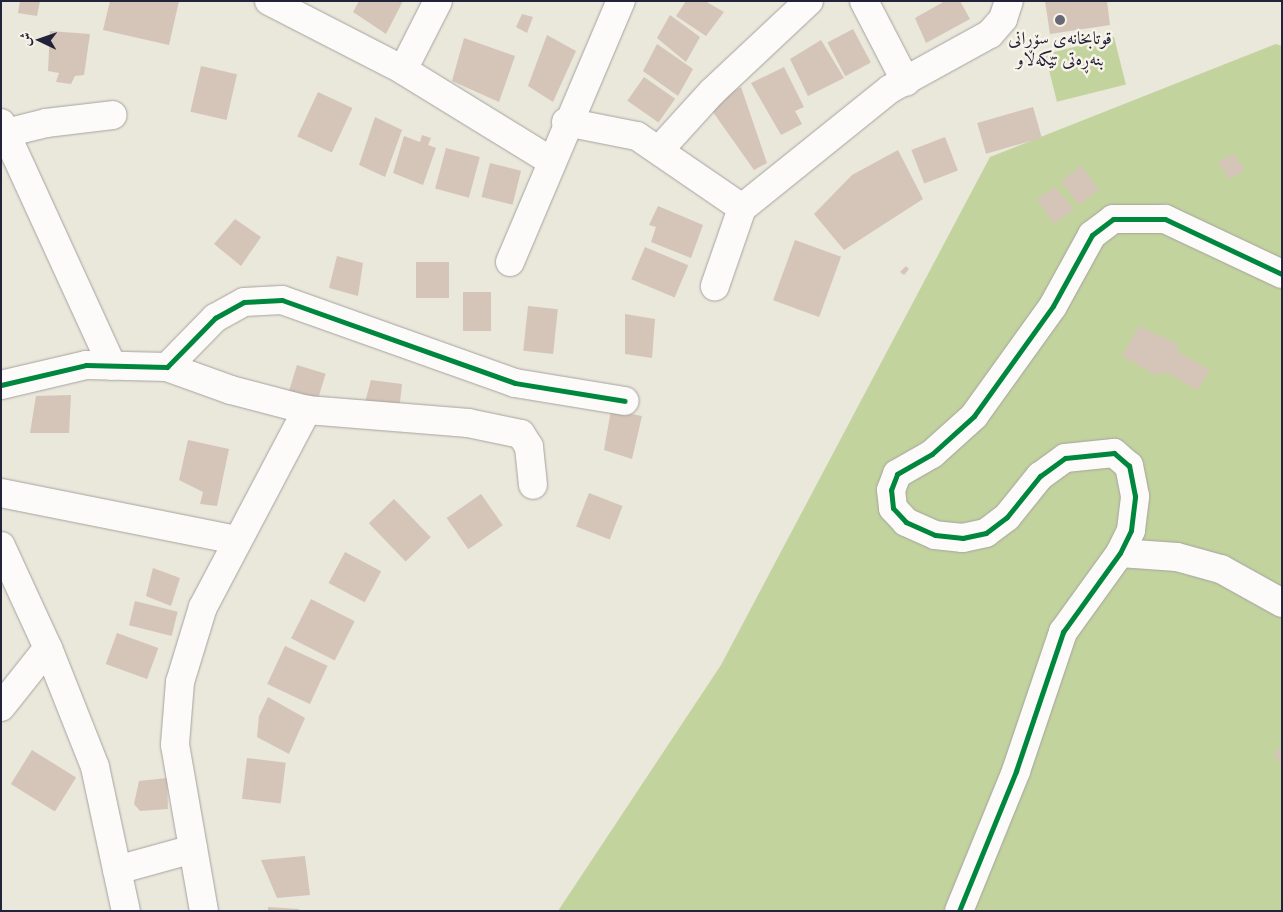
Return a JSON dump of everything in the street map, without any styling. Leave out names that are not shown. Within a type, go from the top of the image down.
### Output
[{"type":"street","points":[[269,1],[305,9],[551,161]]},
{"type":"street","points":[[404,70],[438,1]]},
{"type":"street","points":[[510,262],[566,122],[621,1]]},
{"type":"street","points":[[661,148],[712,92],[809,1]]},
{"type":"street","points":[[864,1],[906,82]]},
{"type":"street","points":[[715,286],[742,208],[890,89],[906,82],[990,34],[1003,19],[1009,1]]},
{"type":"street","points":[[112,366],[3,128],[113,115]]},
{"type":"street","points":[[566,122],[637,136],[661,148],[742,208]]},
{"type":"street","points":[[960,911],[1016,771],[1062,632],[1120,553],[1131,530],[1136,496],[1129,466],[1114,453],[1065,458],[1040,476],[1007,516],[986,533],[963,538],[935,535],[906,522],[893,508],[891,490],[898,474],[932,454],[974,416],[1053,306],[1092,235],[1113,219],[1165,219],[1282,274]]},
{"type":"street","points":[[167,366],[215,318],[244,302],[282,300],[515,383],[625,401]]},
{"type":"street","points":[[1,385],[86,365],[167,366],[231,390],[307,410],[468,423],[521,434],[529,447],[532,485]]},
{"type":"street","points":[[204,911],[175,744],[180,682],[203,608],[236,540],[307,410]]},
{"type":"street","points":[[1,493],[236,540]]},
{"type":"street","points":[[1,546],[48,648],[95,767],[126,911]]},
{"type":"street","points":[[1120,553],[1177,557],[1221,570],[1282,603]]},
{"type":"street","points":[[1,707],[48,648]]},
{"type":"street","points":[[117,870],[193,849]]},
{"type":"green space","points":[[1114,37],[1126,85],[1057,102],[1045,54]]},
{"type":"green space","points":[[1276,44],[1282,46],[1282,911],[558,911],[721,665],[990,157]]},
{"type":"building","points":[[20,1],[40,1],[37,16],[18,13]]},
{"type":"building","points":[[110,1],[179,1],[169,45],[103,30]]},
{"type":"building","points":[[359,1],[403,1],[386,34],[353,12]]},
{"type":"building","points":[[686,1],[705,1],[724,12],[706,36],[676,16]]},
{"type":"building","points":[[945,1],[960,1],[970,19],[926,43],[915,18]]},
{"type":"building","points":[[1045,1],[1107,1],[1110,25],[1050,34]]},
{"type":"building","points":[[522,14],[533,17],[527,33],[516,27]]},
{"type":"building","points":[[670,15],[700,37],[686,62],[657,38]]},
{"type":"building","points":[[853,29],[871,63],[845,76],[827,43]]},
{"type":"building","points":[[50,31],[90,34],[84,75],[75,76],[71,84],[56,82],[59,73],[48,71]]},
{"type":"building","points":[[547,35],[576,51],[553,102],[528,86]]},
{"type":"building","points":[[464,38],[515,56],[499,102],[452,81]]},
{"type":"building","points":[[821,40],[844,78],[808,96],[790,59]]},
{"type":"building","points":[[657,44],[693,69],[678,96],[643,71]]},
{"type":"building","points":[[201,66],[237,74],[226,120],[190,112]]},
{"type":"building","points":[[784,67],[804,107],[795,111],[802,124],[781,135],[751,83]]},
{"type":"building","points":[[644,77],[675,99],[658,123],[627,101]]},
{"type":"building","points":[[741,87],[767,163],[754,170],[708,105]]},
{"type":"building","points":[[318,92],[352,108],[332,152],[297,136]]},
{"type":"building","points":[[1033,107],[1042,138],[986,154],[977,123]]},
{"type":"building","points":[[375,117],[402,130],[385,177],[359,165]]},
{"type":"building","points":[[422,135],[431,138],[428,145],[436,148],[423,185],[393,173],[404,136],[420,142]]},
{"type":"building","points":[[945,137],[958,171],[924,184],[911,150]]},
{"type":"building","points":[[446,148],[480,157],[469,198],[435,189]]},
{"type":"building","points":[[898,150],[923,199],[844,250],[814,214],[852,175]]},
{"type":"building","points":[[1234,154],[1245,171],[1229,179],[1218,162]]},
{"type":"building","points":[[490,163],[521,171],[513,205],[482,197]]},
{"type":"building","points":[[1081,166],[1099,190],[1079,205],[1061,181]]},
{"type":"building","points":[[1055,187],[1074,209],[1054,224],[1037,199]]},
{"type":"building","points":[[658,206],[703,225],[691,258],[651,242],[656,227],[649,225]]},
{"type":"building","points":[[235,219],[261,237],[241,266],[214,244]]},
{"type":"building","points":[[795,240],[841,257],[819,317],[773,300]]},
{"type":"building","points":[[645,247],[688,265],[675,298],[631,279]]},
{"type":"building","points":[[337,256],[363,263],[358,296],[329,288]]},
{"type":"building","points":[[416,262],[449,262],[449,298],[416,298]]},
{"type":"building","points":[[906,266],[909,269],[904,275],[900,272]]},
{"type":"building","points":[[463,292],[491,292],[491,331],[463,331]]},
{"type":"building","points":[[528,306],[558,309],[553,354],[523,351]]},
{"type":"building","points":[[625,314],[655,319],[652,358],[625,354]]},
{"type":"building","points":[[1139,326],[1179,345],[1177,351],[1210,370],[1197,390],[1166,372],[1156,375],[1122,356]]},
{"type":"building","points":[[297,365],[326,374],[318,401],[289,392]]},
{"type":"building","points":[[371,380],[402,384],[399,412],[364,406]]},
{"type":"building","points":[[71,395],[69,433],[30,433],[36,396]]},
{"type":"building","points":[[611,410],[642,416],[632,459],[604,450]]},
{"type":"building","points":[[188,440],[229,449],[217,506],[200,504],[203,492],[179,480]]},
{"type":"building","points":[[589,493],[623,506],[610,540],[576,527]]},
{"type":"building","points":[[481,494],[503,525],[468,549],[447,518]]},
{"type":"building","points":[[394,499],[431,537],[406,561],[369,523]]},
{"type":"building","points":[[345,552],[381,571],[365,602],[329,583]]},
{"type":"building","points":[[153,568],[180,578],[171,606],[146,596]]},
{"type":"building","points":[[311,599],[355,621],[335,660],[291,638]]},
{"type":"building","points":[[135,601],[178,612],[172,636],[129,625]]},
{"type":"building","points":[[117,633],[158,648],[147,679],[106,664]]},
{"type":"building","points":[[285,646],[328,666],[310,704],[267,684]]},
{"type":"building","points":[[268,697],[305,718],[289,754],[257,737],[259,716]]},
{"type":"building","points":[[1280,748],[1282,751],[1282,765],[1274,753]]},
{"type":"building","points":[[32,750],[76,778],[55,811],[11,784]]},
{"type":"building","points":[[247,758],[286,763],[281,803],[242,799]]},
{"type":"building","points":[[167,778],[168,809],[140,811],[134,804],[139,781]]},
{"type":"building","points":[[305,856],[310,895],[277,898],[261,860]]},
{"type":"building","points":[[268,907],[299,909],[299,911],[268,911]]},
{"type":"cycle path","points":[[959,911],[1016,771],[1063,632],[1120,553],[1131,530],[1135,496],[1129,466],[1114,453],[1065,458],[1040,476],[1007,517],[986,533],[963,538],[935,535],[906,522],[893,508],[891,490],[897,474],[932,454],[974,416],[1053,306],[1092,235],[1113,219],[1165,219],[1282,274]]},
{"type":"cycle path","points":[[1,385],[86,365],[167,367],[215,318],[244,302],[282,300],[515,383],[625,401]]},
{"type":"place","name":"قوتابخانەی سۆرانی بنەڕەتی تێکەڵاو","points":[[1060,20]]}]
